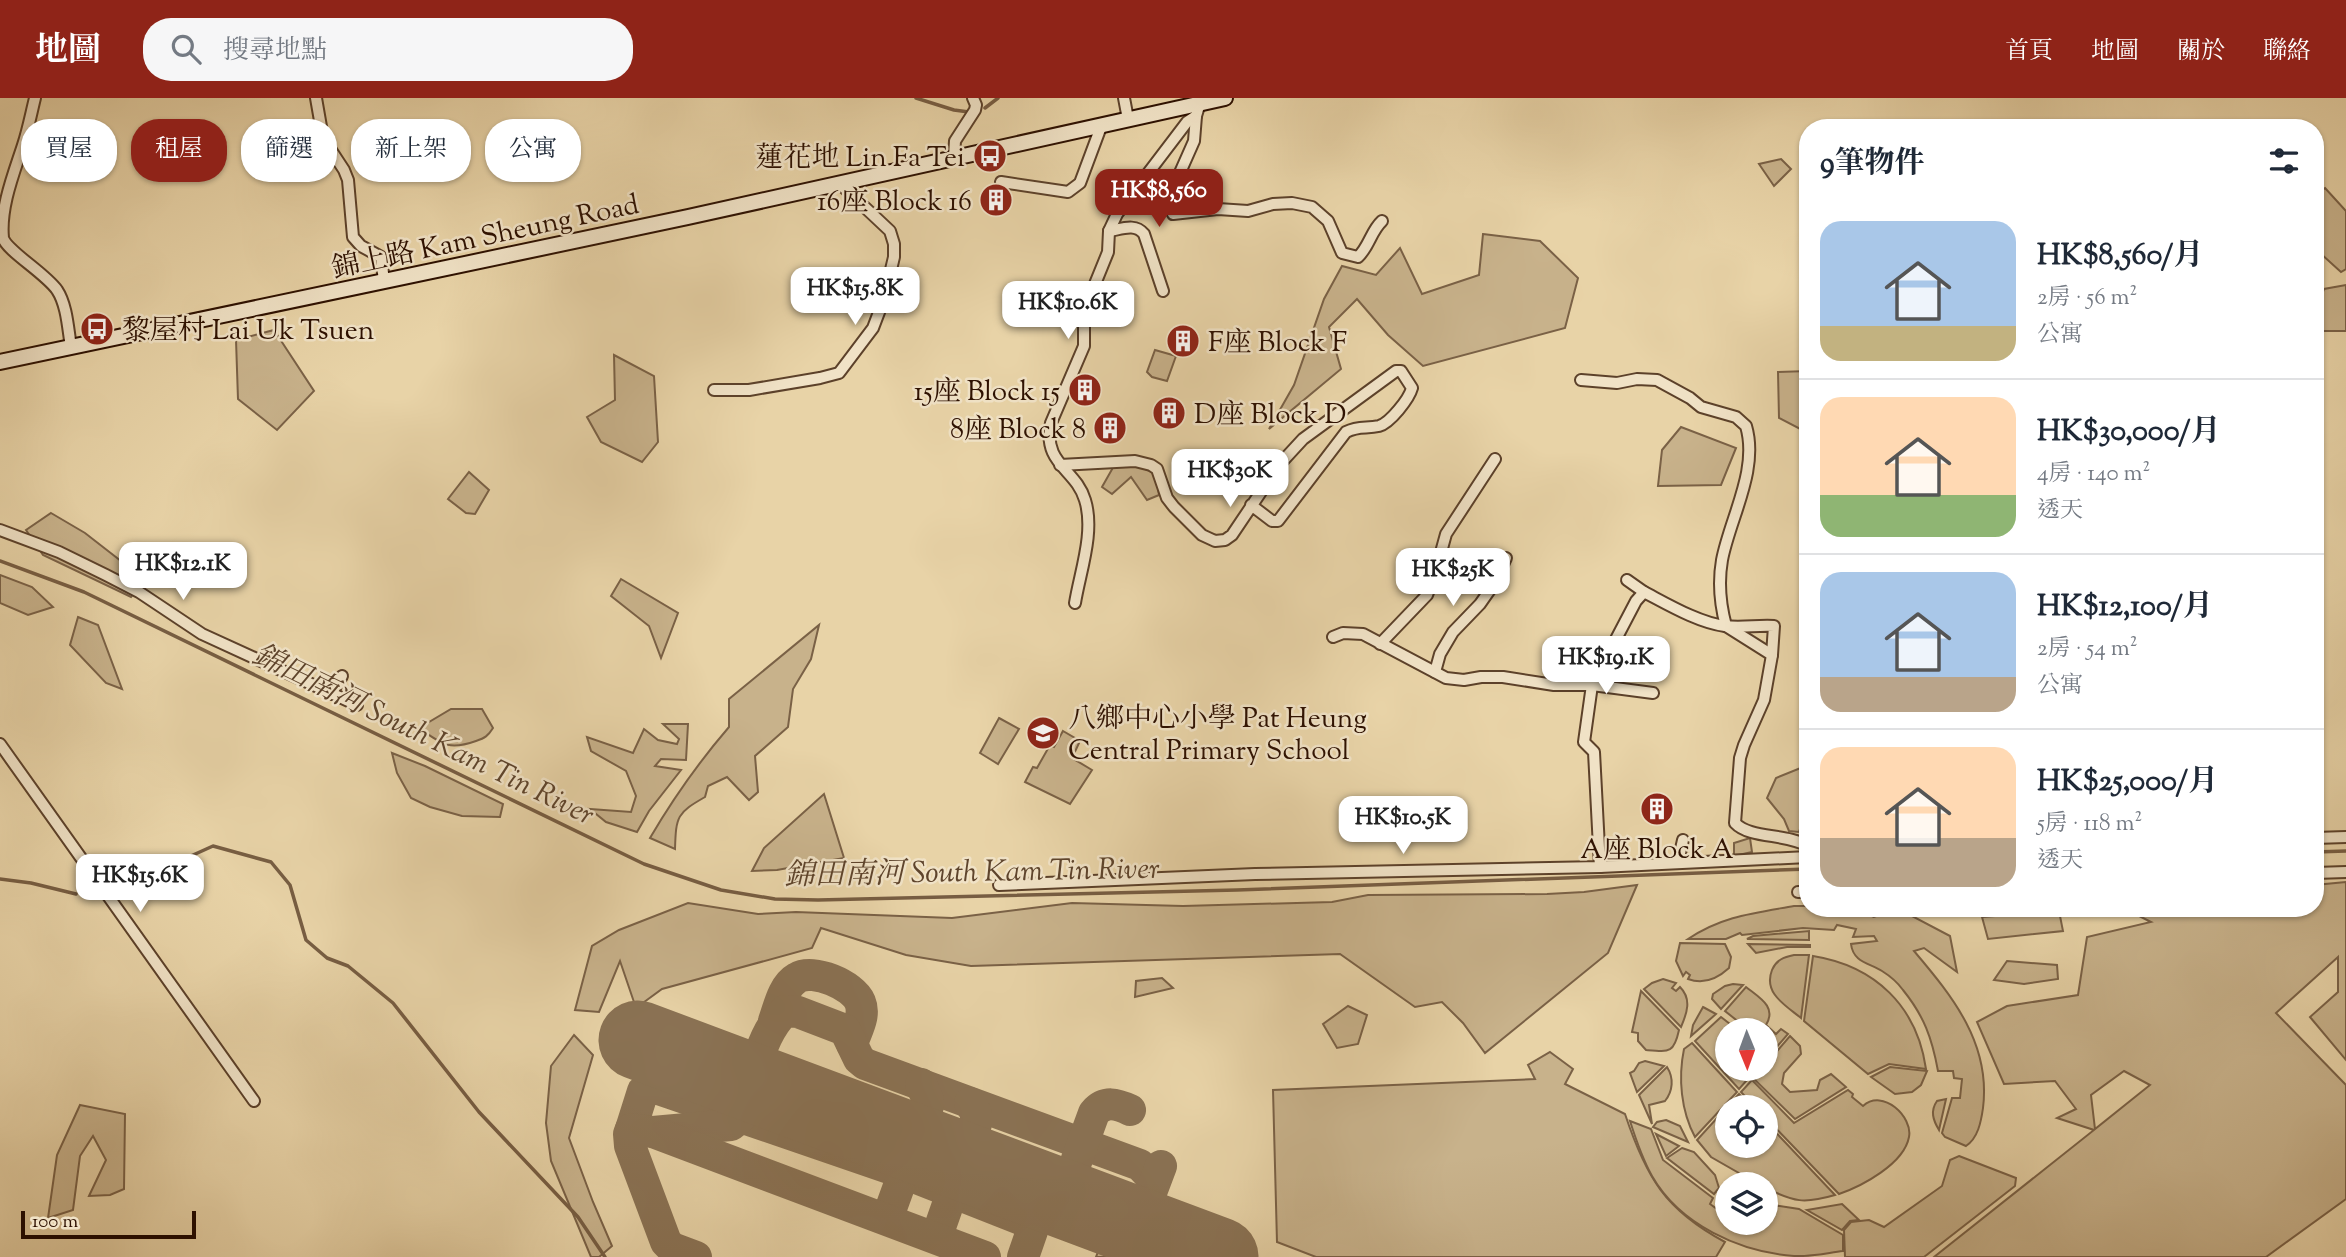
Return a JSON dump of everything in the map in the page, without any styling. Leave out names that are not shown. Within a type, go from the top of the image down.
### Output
[{"type":"main road","name":"錦上路 Kam Sheung Road","points":[[0,362],[839,183],[1102,124],[1198,110],[1225,98]]},
{"type":"street","points":[[36,98],[4,198],[3,239],[39,270],[58,292],[65,311],[71,347]]},
{"type":"street","points":[[316,98],[323,138],[348,180],[353,237],[361,246],[381,257],[384,281]]},
{"type":"street","points":[[954,157],[955,141],[975,110],[973,98]]},
{"type":"street","points":[[1124,98],[1128,119]]},
{"type":"street","points":[[1198,110],[1194,141],[1167,202],[1173,214],[1218,209],[1248,211],[1273,204],[1292,203],[1312,207],[1328,220],[1342,253],[1353,257],[1358,257],[1365,250],[1382,221]]},
{"type":"street","points":[[1074,603],[1088,522],[1085,500],[1080,490],[1051,449],[1048,436],[1051,423],[1084,346],[1084,310],[1108,252],[1109,231],[1125,204],[1198,110]]},
{"type":"street","points":[[1001,182],[1068,191],[1080,183],[1102,124]]},
{"type":"street","points":[[714,390],[749,390],[839,373],[873,328],[884,299],[894,257],[891,231],[839,183]]},
{"type":"street","points":[[1109,231],[1133,227],[1140,229],[1163,290]]},
{"type":"street","points":[[0,253],[14,251]]},
{"type":"street","points":[[1060,465],[1135,461],[1151,465],[1157,469],[1167,498],[1174,508],[1202,535],[1215,541],[1225,540],[1232,535],[1251,505],[1279,465],[1303,439],[1396,371],[1402,371],[1412,388],[1409,398],[1386,423],[1378,426],[1357,426],[1346,432],[1278,521],[1272,522],[1251,505]]},
{"type":"street","points":[[1581,380],[1618,383],[1637,379],[1657,380],[1701,407],[1736,417],[1746,426],[1749,450],[1744,488],[1722,562],[1720,604],[1726,626]]},
{"type":"street","points":[[1380,643],[1427,595],[1446,534],[1495,459]]},
{"type":"street","points":[[0,530],[59,552],[106,575],[139,592],[202,634],[357,705]]},
{"type":"street","points":[[1435,672],[1440,654],[1452,632],[1480,604],[1494,584],[1506,558]]},
{"type":"street","points":[[1626,580],[1689,614],[1726,626],[1772,655]]},
{"type":"street","points":[[1600,867],[1594,752],[1584,742],[1592,685],[1636,601],[1644,592]]},
{"type":"street","points":[[1726,626],[1774,626],[1764,700],[1741,758],[1735,822],[1744,830],[1786,837],[1799,842]]},
{"type":"street","points":[[1333,637],[1343,633],[1363,634],[1455,681],[1503,677],[1554,685],[1592,685],[1653,693]]},
{"type":"street","points":[[331,694],[342,676]]},
{"type":"street","points":[[0,744],[254,1101]]},
{"type":"street","points":[[2324,838],[2346,837]]},
{"type":"street","points":[[1678,862],[1683,839]]},
{"type":"street","points":[[999,885],[1266,874],[1600,867],[1799,857]]},
{"type":"street","points":[[2324,873],[2346,872]]},
{"type":"shaded area","points":[[1781,159],[1791,169],[1774,186],[1759,164]]},
{"type":"shaded area","points":[[2324,189],[2346,211],[2346,269],[2341,272],[2324,257]]},
{"type":"shaded area","points":[[1483,234],[1540,241],[1578,278],[1565,328],[1423,366],[1388,335],[1357,299],[1329,327],[1341,369],[1269,429],[1294,385],[1324,299],[1342,266],[1376,275],[1400,248],[1422,294],[1479,275]]},
{"type":"shaded area","points":[[2346,285],[2346,331],[2324,331],[2324,289]]},
{"type":"shaded area","points":[[274,330],[314,391],[277,430],[238,399],[236,340]]},
{"type":"shaded area","points":[[1155,350],[1176,356],[1167,381],[1152,377],[1147,372]]},
{"type":"shaded area","points":[[614,355],[654,376],[658,442],[642,462],[601,442],[587,417],[615,400]]},
{"type":"shaded area","points":[[1799,371],[1799,428],[1779,418],[1778,372]]},
{"type":"shaded area","points":[[1681,427],[1736,448],[1721,485],[1658,486],[1662,450]]},
{"type":"shaded area","points":[[1115,464],[1137,465],[1156,474],[1159,495],[1147,500],[1131,477],[1112,494],[1102,487]]},
{"type":"shaded area","points":[[469,472],[489,490],[475,514],[466,513],[448,499]]},
{"type":"shaded area","points":[[51,513],[85,533],[144,579],[131,597],[43,555],[26,530]]},
{"type":"shaded area","points":[[0,575],[32,587],[53,607],[28,615],[0,603]]},
{"type":"shaded area","points":[[621,579],[678,613],[661,658],[649,626],[611,596]]},
{"type":"shaded area","points":[[78,617],[98,625],[122,689],[106,683],[70,645]]},
{"type":"shaded area","points":[[819,625],[811,659],[793,689],[788,727],[755,756],[758,792],[749,800],[727,777],[708,786],[705,797],[683,812],[676,829],[675,849],[650,838],[687,781],[729,727],[729,699]]},
{"type":"shaded area","points":[[451,709],[482,709],[493,728],[482,739],[452,746],[440,742],[419,728]]},
{"type":"shaded area","points":[[999,718],[1019,729],[998,764],[980,753]]},
{"type":"shaded area","points":[[663,724],[688,724],[686,760],[661,759],[655,766],[681,770],[649,811],[637,832],[606,822],[590,809],[631,812],[636,796],[626,771],[591,751],[587,737],[633,753],[644,729],[658,740],[677,744],[679,739]]},
{"type":"shaded area","points":[[1063,731],[1080,741],[1072,758],[1092,770],[1070,804],[1025,782],[1033,767],[1037,768],[1050,745],[1054,747]]},
{"type":"shaded area","points":[[392,753],[503,804],[500,817],[462,816],[430,807],[411,798],[397,773]]},
{"type":"shaded area","points":[[1799,769],[1799,832],[1789,831],[1784,819],[1767,798],[1776,778]]},
{"type":"shaded area","points":[[824,794],[844,858],[777,870],[752,871],[764,848]]},
{"type":"shaded area","points":[[1750,838],[1752,852],[1734,856],[1734,843]]},
{"type":"shaded area","points":[[2346,882],[2346,1060],[2310,1017],[2338,992],[2338,957],[2276,1013],[2346,1085],[2346,1199],[2266,1257],[1934,1257],[2094,1130],[2057,1118],[2076,1109],[2055,1081],[2004,1084],[1977,1022],[2007,1006],[2078,995],[2087,937],[2151,922],[2141,917],[2324,917],[2324,884]],"holes":[[[2124,1071],[2150,1085],[2095,1129],[2091,1095]]]},
{"type":"shaded area","points":[[1637,885],[1608,953],[1485,1053],[1463,1023],[1442,1002],[1415,1007],[1340,954],[971,966],[906,955],[821,928],[812,948],[662,989],[636,1008],[620,961],[599,1012],[575,1010],[592,946],[619,930],[688,903],[758,914],[796,912],[952,918],[1072,903],[1183,906],[1332,902],[1368,895],[1547,894]]},
{"type":"shaded area","points":[[1799,906],[1799,917],[1914,917],[1950,936],[1957,972],[1924,948],[1914,951],[1955,1004],[1975,1042],[1984,1085],[1980,1124],[1970,1143],[1966,1146],[1942,1133],[1952,1098],[1960,1098],[1962,1079],[1954,1078],[1953,1071],[1938,1071],[1926,1028],[1910,1000],[1891,977],[1862,961],[1852,950],[1851,944],[1877,941],[1874,936],[1853,937],[1856,929],[1837,925],[1834,930],[1803,928],[1742,935],[1740,933],[1726,939],[1688,939],[1713,925],[1752,913]]},
{"type":"shaded area","points":[[1982,917],[2060,917],[2063,931],[1988,939]]},
{"type":"shaded area","points":[[1809,931],[1809,940],[1747,939],[1753,936]]},
{"type":"shaded area","points":[[1680,943],[1725,944],[1731,957],[1729,968],[1710,980],[1688,979],[1690,975],[1686,972],[1683,976],[1676,961]]},
{"type":"shaded area","points":[[1748,944],[1810,947],[1787,947],[1756,953]]},
{"type":"shaded area","points":[[1794,955],[1809,955],[1801,1018],[1777,998],[1770,985],[1772,970],[1776,964]]},
{"type":"shaded area","points":[[1813,956],[1856,969],[1889,993],[1903,1008],[1913,1026],[1926,1069],[1889,1064],[1868,1074],[1804,1021]]},
{"type":"shaded area","points":[[2007,961],[2057,965],[2058,979],[2024,984],[1994,980]]},
{"type":"shaded area","points":[[1162,978],[1173,988],[1135,997],[1136,981]]},
{"type":"shaded area","points":[[1663,979],[1676,983],[1672,988],[1676,991],[1680,987],[1686,996],[1686,1011],[1681,1027],[1644,989]]},
{"type":"shaded area","points":[[1733,984],[1743,985],[1721,1009],[1712,999],[1713,994]]},
{"type":"shaded area","points":[[1746,987],[1765,1003],[1769,1018],[1734,1018],[1725,1011]]},
{"type":"shaded area","points":[[1641,991],[1679,1030],[1673,1047],[1666,1051],[1646,1050],[1638,1041],[1638,1033],[1632,1032]]},
{"type":"shaded area","points":[[1348,1006],[1367,1015],[1358,1044],[1337,1048],[1323,1024]]},
{"type":"shaded area","points":[[1703,1007],[1716,1014],[1691,1036],[1693,1025]]},
{"type":"shaded area","points":[[1715,1023],[1715,1063],[1695,1041]]},
{"type":"shaded area","points":[[1781,1029],[1788,1034],[1778,1045],[1778,1032]]},
{"type":"shaded area","points":[[574,1035],[593,1055],[569,1138],[612,1246],[599,1257],[591,1257],[551,1161],[546,1123],[551,1066]]},
{"type":"shaded area","points":[[1790,1036],[1800,1046],[1801,1054],[1784,1073],[1782,1084],[1790,1092],[1817,1090],[1820,1080],[1831,1074],[1846,1087],[1795,1119],[1778,1102],[1778,1095],[1770,1095],[1757,1082],[1778,1082],[1778,1050]]},
{"type":"shaded area","points":[[1692,1043],[1715,1068],[1715,1082],[1728,1082],[1737,1092],[1734,1095],[1715,1095],[1715,1116],[1695,1137],[1684,1105],[1681,1083],[1684,1049]]},
{"type":"shaded area","points":[[1550,1052],[1573,1069],[1565,1084],[1625,1114],[1641,1156],[1660,1190],[1687,1217],[1725,1242],[1716,1257],[1316,1257],[1277,1242],[1273,1090],[1535,1079],[1528,1065]]},
{"type":"shaded area","points":[[1645,1061],[1664,1066],[1637,1092],[1630,1073],[1639,1063]]},
{"type":"shaded area","points":[[1667,1067],[1672,1080],[1671,1089],[1665,1101],[1649,1105],[1652,1124],[1639,1095]]},
{"type":"shaded area","points":[[1890,1067],[1927,1071],[1921,1085],[1912,1092],[1895,1094],[1871,1077]]},
{"type":"shaded area","points":[[1733,1082],[1745,1082],[1739,1089]]},
{"type":"shaded area","points":[[1750,1082],[1754,1082],[1767,1095],[1744,1095],[1741,1092]]},
{"type":"shaded area","points":[[1848,1090],[1863,1106],[1879,1100],[1895,1107],[1906,1121],[1909,1137],[1906,1147],[1891,1165],[1859,1186],[1839,1194],[1778,1130],[1778,1107],[1794,1123]]},
{"type":"shaded area","points":[[1946,1099],[1939,1130],[1933,1112],[1937,1101]]},
{"type":"shaded area","points":[[80,1105],[125,1114],[124,1189],[110,1195],[89,1196],[106,1160],[93,1136],[80,1156],[73,1210],[48,1218],[57,1155]]},
{"type":"shaded area","points":[[1666,1120],[1680,1126],[1688,1142],[1653,1127],[1657,1122]]},
{"type":"shaded area","points":[[1715,1120],[1715,1158],[1778,1158],[1778,1135],[1835,1195],[1815,1200],[1784,1196],[1778,1193],[1778,1172],[1737,1172],[1711,1157],[1697,1140]]},
{"type":"shaded area","points":[[1630,1121],[1651,1129],[1663,1160],[1713,1198],[1710,1204],[1715,1208],[1715,1234],[1678,1209],[1652,1176]]},
{"type":"shaded area","points":[[1656,1134],[1679,1146],[1666,1156]]},
{"type":"shaded area","points":[[1682,1148],[1694,1152],[1715,1175],[1715,1193],[1714,1194],[1667,1158]]},
{"type":"shaded area","points":[[1959,1156],[2016,1178],[2015,1186],[1924,1257],[1845,1257],[1844,1230],[1851,1222],[1869,1220],[1884,1227],[1942,1186],[1950,1160]]},
{"type":"shaded area","points":[[1842,1204],[1859,1220],[1850,1221],[1842,1230],[1807,1210]]},
{"type":"shaded area","points":[[1778,1206],[1799,1209],[1843,1235],[1843,1251],[1800,1256],[1753,1249],[1717,1235],[1778,1235]]},
{"type":"shaded area","points":[[1101,1244],[1135,1257],[1096,1257]]},
{"type":"waterway","points":[[916,98],[969,112]]},
{"type":"waterway","points":[[985,108],[998,98]]},
{"type":"waterway","name":"錦田南河 South Kam Tin River","points":[[0,561],[84,592],[644,864],[721,890],[775,899],[818,900],[1237,890],[1799,869]]},
{"type":"waterway","points":[[112,882],[182,860],[213,846],[271,862],[290,885],[306,940],[327,958],[348,966],[393,1003],[479,1112],[578,1217],[605,1257]]},
{"type":"waterway","name":"錦田南河 South Kam Tin River","points":[[2324,852],[2346,851]]},
{"type":"waterway","points":[[0,879],[76,894]]},
{"type":"taxiway","points":[[774,1021],[782,997],[792,982],[804,975],[822,977],[841,984],[860,1002],[861,1018],[852,1044]]},
{"type":"taxiway","points":[[653,1132],[731,1125],[736,1121],[749,1108],[755,1097],[758,1061],[771,1030],[785,1011],[798,1012],[845,1030],[859,1059],[865,1064],[1140,1165],[1152,1178],[1153,1185]]},
{"type":"taxiway","points":[[892,1221],[890,1211],[928,1106],[921,1084]]},
{"type":"taxiway","points":[[631,1129],[643,1091],[650,1086],[904,1173],[1028,1222],[1032,1231],[1023,1257]]},
{"type":"taxiway","points":[[942,1240],[939,1230],[976,1124],[976,1113],[970,1103]]},
{"type":"taxiway","points":[[1076,1162],[1094,1113],[1098,1109],[1111,1104],[1130,1110]]},
{"type":"taxiway","points":[[768,1122],[839,1115]]},
{"type":"taxiway","points":[[696,1257],[672,1248],[666,1242],[630,1146],[631,1129],[653,1132],[985,1257]]},
{"type":"taxiway","points":[[1138,1227],[1161,1166]]},
{"type":"runway","points":[[638,1040],[1219,1257]]},
{"type":"place","name":"蓮花地 Lin Fa Tei","points":[[990,156]]},
{"type":"place","name":"16座 Block 16","points":[[996,200]]},
{"type":"place","name":"黎屋村 Lai Uk Tsuen","points":[[97,329]]},
{"type":"place","name":"F座 Block F","points":[[1183,341]]},
{"type":"place","name":"15座 Block 15","points":[[1085,390]]},
{"type":"place","name":"D座 Block D","points":[[1169,413]]},
{"type":"place","name":"8座 Block 8","points":[[1110,428]]},
{"type":"place","name":"八鄉中心小學 Pat Heung Central Primary School","points":[[1043,733]]},
{"type":"place","name":"A座 Block A","points":[[1657,809]]}]
